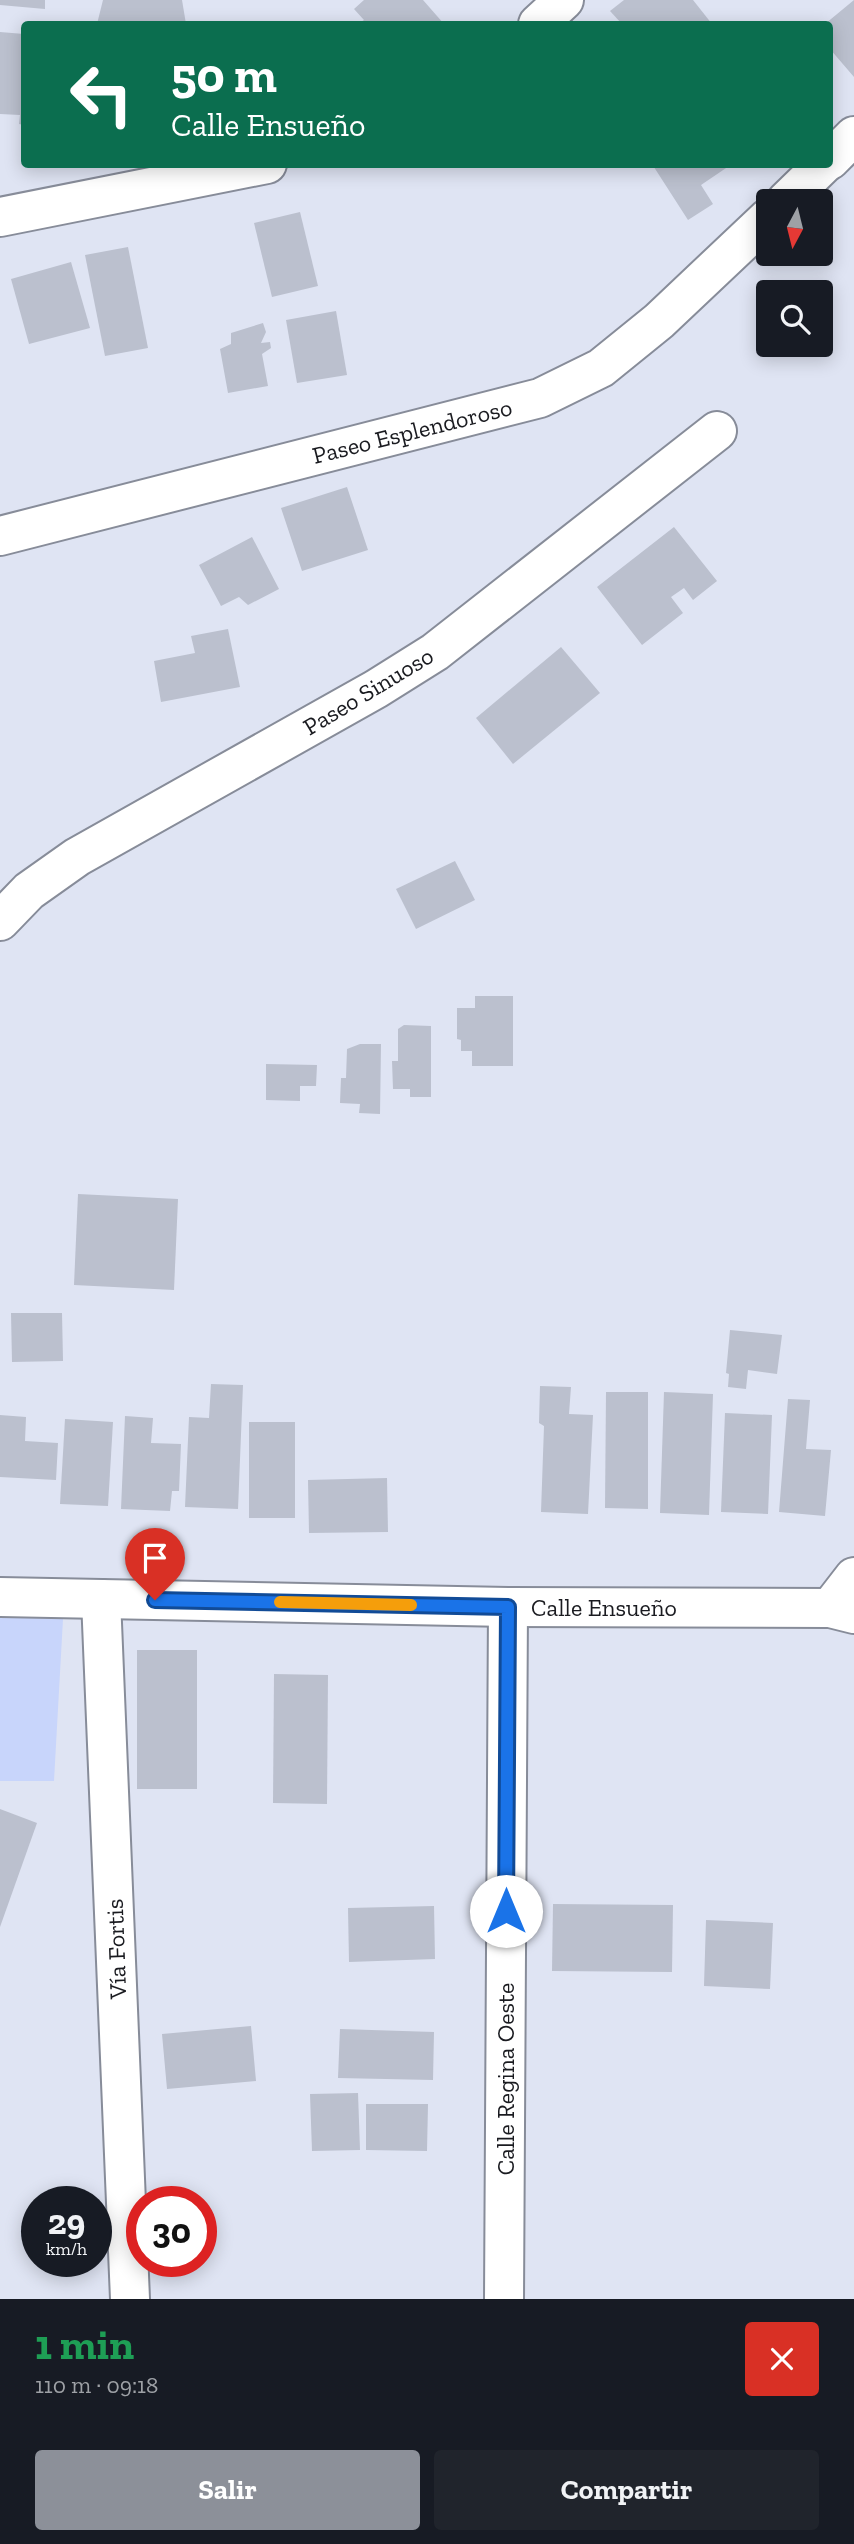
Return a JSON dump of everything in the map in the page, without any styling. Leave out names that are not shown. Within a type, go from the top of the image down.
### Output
[{"type":"street","points":[[541,21],[564,0]]},
{"type":"street","points":[[833,157],[854,136]]},
{"type":"street","points":[[0,217],[247,168]]},
{"type":"street","points":[[798,189],[820,168]]},
{"type":"street","name":"Paseo Esplendoroso","points":[[0,536],[540,398],[601,368],[659,321],[756,229]]},
{"type":"street","name":"Paseo Sinuoso","points":[[0,921],[29,891],[77,857],[376,689],[435,652],[717,430]]},
{"type":"street","points":[[842,1611],[854,1577]]},
{"type":"street","name":"Calle Ensueño","points":[[0,1597],[842,1611]]},
{"type":"street","name":"Vía Fortis","points":[[101,1599],[130,2299]]},
{"type":"street","name":"Calle Regina Oeste","points":[[504,2299],[508,1607]]},
{"type":"shaded area","points":[[0,1600],[64,1601],[54,1781],[0,1781]]},
{"type":"building","points":[[0,0],[45,0],[45,9],[0,5]]},
{"type":"building","points":[[103,0],[182,0],[186,21],[98,21]]},
{"type":"building","points":[[364,0],[423,0],[441,21],[362,21],[354,9]]},
{"type":"building","points":[[624,0],[693,0],[710,21],[619,21],[610,11]]},
{"type":"building","points":[[854,0],[854,77],[833,52],[833,21],[829,21]]},
{"type":"building","points":[[0,32],[21,34],[21,124],[20,115],[0,114]]},
{"type":"building","points":[[655,168],[726,168],[701,185],[713,204],[688,220]]},
{"type":"building","points":[[300,212],[318,286],[272,297],[254,223]]},
{"type":"building","points":[[128,247],[148,348],[105,356],[85,255]]},
{"type":"building","points":[[71,262],[90,328],[29,344],[11,279]]},
{"type":"building","points":[[336,311],[347,375],[297,383],[286,320]]},
{"type":"building","points":[[263,323],[266,332],[261,343],[270,342],[271,348],[262,354],[268,386],[228,393],[220,349],[231,344],[231,333]]},
{"type":"building","points":[[347,487],[368,550],[302,571],[281,508]]},
{"type":"building","points":[[674,527],[717,581],[693,600],[684,588],[671,597],[683,613],[642,645],[597,587]]},
{"type":"building","points":[[252,537],[279,589],[248,605],[239,597],[221,606],[199,565]]},
{"type":"building","points":[[228,629],[240,687],[161,702],[154,661],[195,653],[191,636]]},
{"type":"building","points":[[561,647],[600,693],[513,764],[476,718]]},
{"type":"building","points":[[455,861],[475,900],[416,929],[396,889]]},
{"type":"building","points":[[475,996],[513,996],[513,1066],[472,1066],[472,1051],[461,1051],[461,1040],[457,1039],[457,1008],[475,1008]]},
{"type":"building","points":[[404,1025],[431,1026],[431,1097],[410,1097],[410,1089],[393,1089],[392,1061],[398,1061],[398,1029]]},
{"type":"building","points":[[360,1044],[381,1044],[380,1114],[359,1113],[360,1104],[340,1103],[341,1078],[346,1078],[347,1049]]},
{"type":"building","points":[[266,1064],[317,1065],[316,1086],[300,1086],[300,1101],[266,1100]]},
{"type":"building","points":[[78,1194],[178,1199],[174,1290],[74,1285]]},
{"type":"building","points":[[11,1313],[62,1313],[63,1361],[12,1362]]},
{"type":"building","points":[[730,1330],[782,1335],[777,1374],[748,1370],[746,1389],[728,1387],[729,1374],[726,1373]]},
{"type":"building","points":[[211,1384],[243,1385],[238,1509],[185,1507],[189,1417],[209,1418]]},
{"type":"building","points":[[540,1386],[571,1387],[569,1414],[593,1415],[588,1514],[541,1512],[544,1426],[539,1423]]},
{"type":"building","points":[[606,1392],[648,1392],[648,1509],[605,1508]]},
{"type":"building","points":[[664,1392],[713,1394],[709,1515],[660,1513]]},
{"type":"building","points":[[788,1399],[810,1400],[806,1449],[831,1450],[825,1516],[779,1512]]},
{"type":"building","points":[[725,1413],[772,1415],[768,1514],[721,1512]]},
{"type":"building","points":[[0,1415],[26,1417],[25,1441],[58,1443],[56,1480],[0,1477]]},
{"type":"building","points":[[125,1416],[153,1418],[151,1443],[181,1444],[179,1491],[172,1491],[170,1511],[121,1509]]},
{"type":"building","points":[[65,1419],[113,1422],[108,1506],[60,1504]]},
{"type":"building","points":[[249,1422],[295,1422],[295,1518],[249,1518]]},
{"type":"building","points":[[387,1478],[388,1532],[309,1533],[308,1480]]},
{"type":"building","points":[[137,1650],[197,1650],[197,1789],[137,1789]]},
{"type":"building","points":[[274,1674],[328,1675],[327,1804],[273,1803]]},
{"type":"building","points":[[0,1809],[37,1823],[0,1927]]},
{"type":"building","points":[[553,1904],[673,1905],[672,1972],[552,1971]]},
{"type":"building","points":[[434,1906],[435,1959],[349,1962],[348,1908]]},
{"type":"building","points":[[706,1920],[773,1923],[770,1989],[704,1986]]},
{"type":"building","points":[[251,2026],[256,2081],[167,2089],[162,2034]]},
{"type":"building","points":[[340,2029],[434,2032],[433,2080],[338,2078]]},
{"type":"building","points":[[358,2093],[360,2150],[312,2151],[310,2094]]},
{"type":"building","points":[[366,2104],[428,2104],[427,2151],[366,2150]]},
{"type":"slow traffic","points":[[280,1602],[411,1605]]},
{"type":"route","points":[[155,1600],[508,1607],[506,1911]]}]
